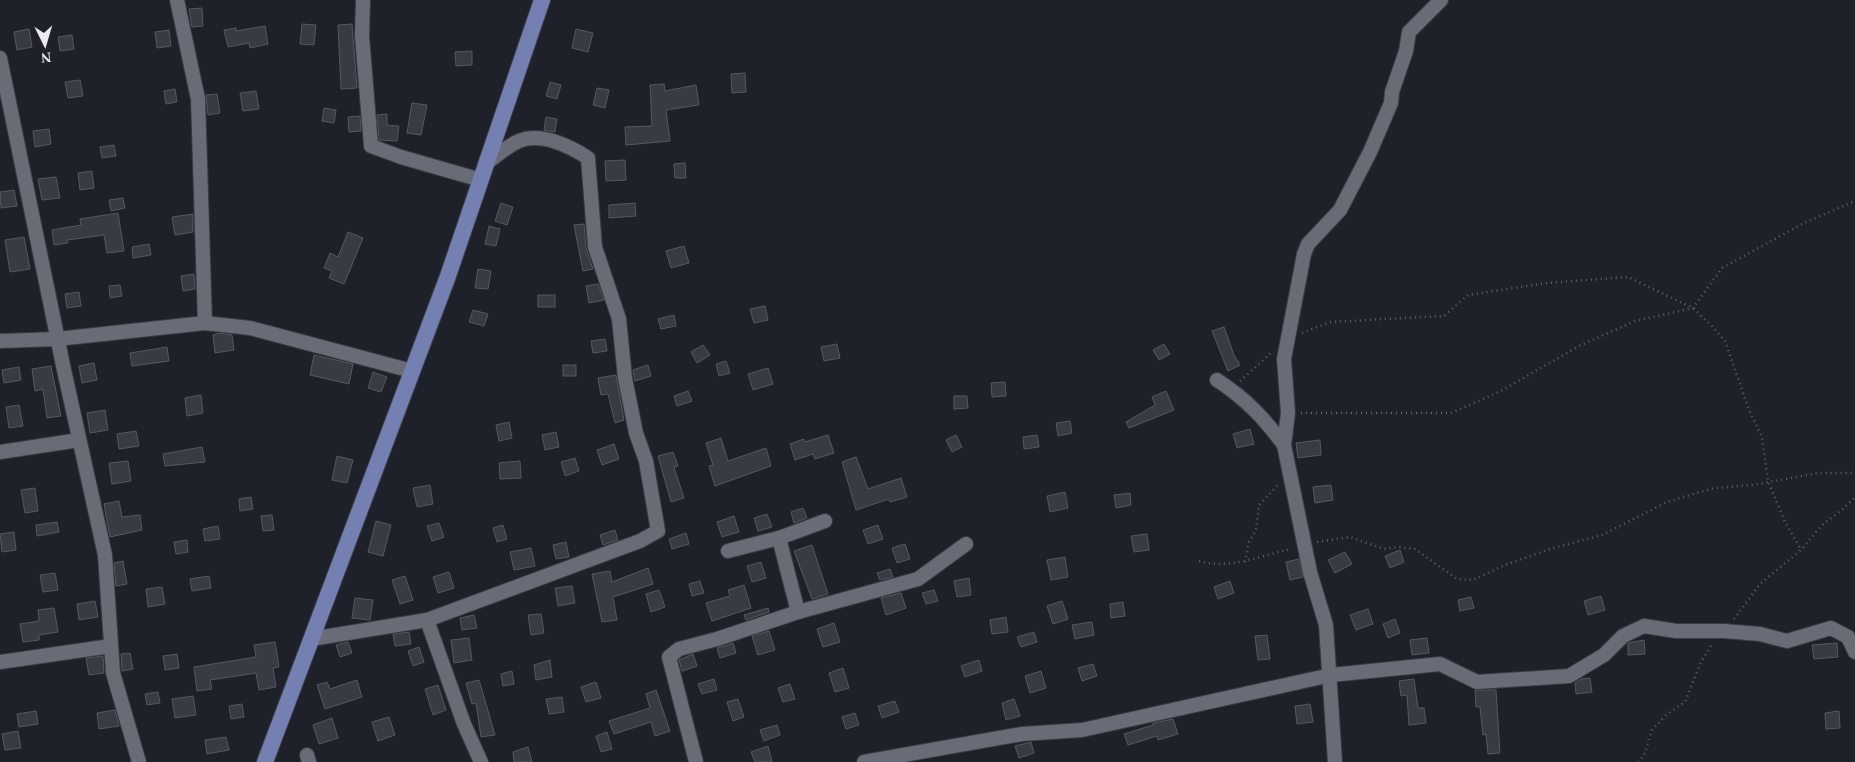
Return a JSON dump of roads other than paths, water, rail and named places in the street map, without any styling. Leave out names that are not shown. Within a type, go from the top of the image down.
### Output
[{"type":"main road","points":[[264,762],[448,276],[542,0]]},
{"type":"street","points":[[177,0],[198,99],[205,322]]},
{"type":"street","points":[[363,0],[362,36],[371,146],[401,157],[480,180]]},
{"type":"street","points":[[1335,762],[1331,675],[1326,625],[1310,572],[1284,445],[1288,412],[1284,360],[1300,269],[1306,249],[1340,210],[1370,152],[1391,103],[1392,92],[1406,51],[1409,32],[1441,0]]},
{"type":"street","points":[[0,58],[105,555],[113,673],[139,762]]},
{"type":"street","points":[[311,639],[427,620],[640,541],[658,531],[646,460],[636,433],[625,378],[619,320],[595,247],[588,158],[574,148],[542,139],[519,141],[486,163]]},
{"type":"street","points":[[0,341],[58,339],[205,322],[250,328],[412,371]]},
{"type":"street","points":[[1217,380],[1261,414],[1284,445]]},
{"type":"street","points":[[0,452],[80,440]]},
{"type":"street","points":[[728,551],[779,538],[826,521]]},
{"type":"street","points":[[779,538],[798,612]]},
{"type":"street","points":[[696,762],[669,657],[679,649],[718,640],[798,612],[918,579],[966,544]]},
{"type":"street","points":[[427,620],[464,724],[481,762]]},
{"type":"street","points":[[864,762],[1022,734],[1082,730],[1331,675],[1440,664],[1477,682],[1569,676],[1604,655],[1623,636],[1644,626],[1676,631],[1724,631],[1760,634],[1787,641],[1831,628],[1848,637],[1855,652]]},
{"type":"street","points":[[0,662],[111,646]]}]
